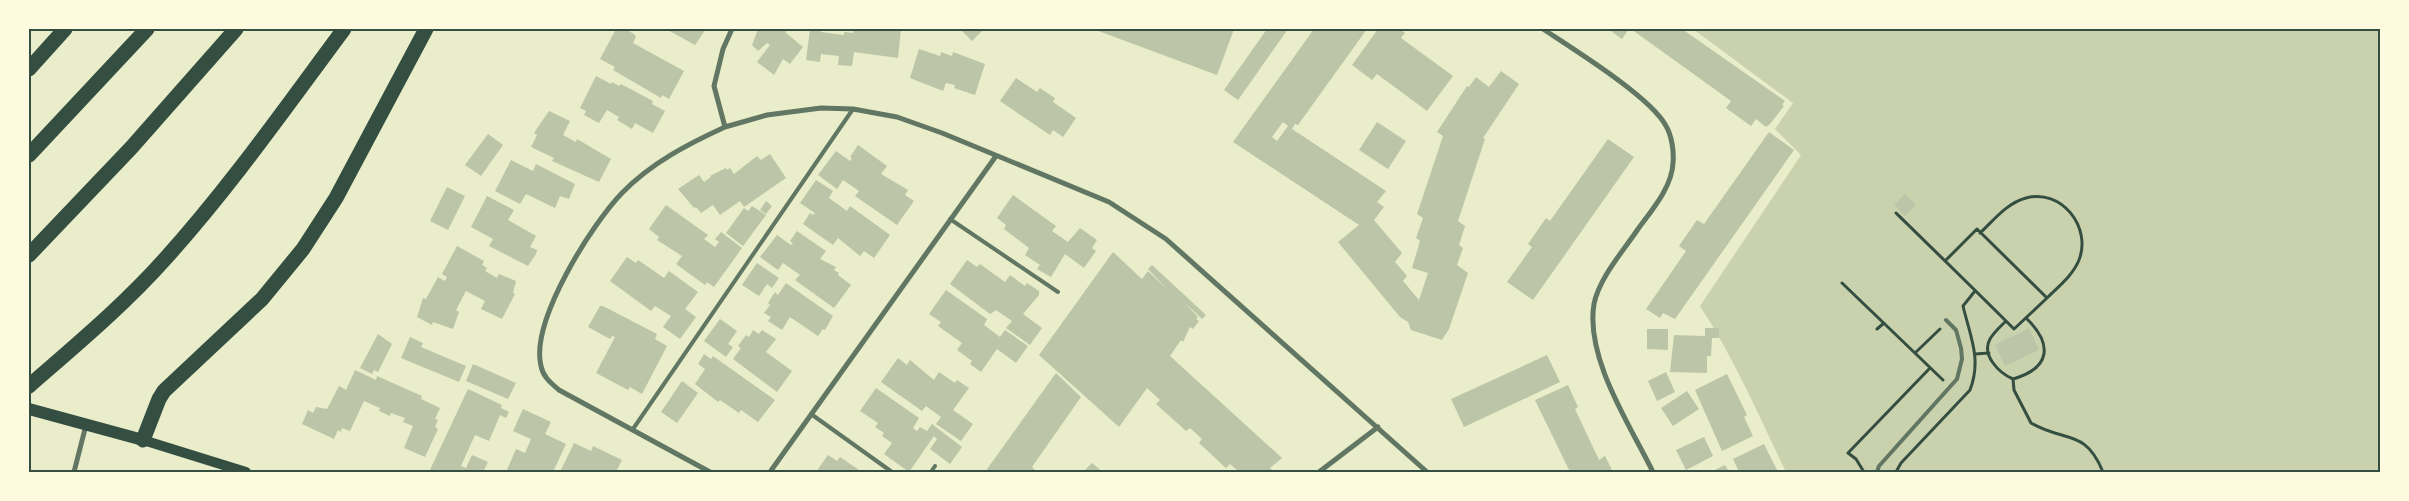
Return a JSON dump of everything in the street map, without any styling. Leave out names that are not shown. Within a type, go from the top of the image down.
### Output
[{"type":"highway","points":[[29,69],[65,29]]},
{"type":"highway","points":[[29,155],[147,29]]},
{"type":"highway","points":[[32,251],[131,148],[236,29]]},
{"type":"highway","points":[[29,386],[108,318],[164,260],[224,189],[344,29]]},
{"type":"highway","points":[[143,440],[164,391],[262,299],[303,249],[336,198],[426,29]]},
{"type":"main road","points":[[29,409],[143,440],[246,472]]},
{"type":"street","points":[[725,127],[714,86],[723,49],[732,29]]},
{"type":"street","points":[[1542,29],[1637,95],[1656,112],[1667,127],[1672,143],[1673,164],[1666,188],[1612,265],[1594,303],[1595,337],[1602,364],[1653,472]]},
{"type":"street","points":[[710,472],[558,390],[547,379],[541,365],[541,344],[548,318],[562,283],[595,224],[623,192],[663,159],[691,142],[725,127],[798,110],[853,109],[896,117],[1108,202],[1166,238],[1427,472]]},
{"type":"street","points":[[770,472],[996,156]]},
{"type":"street","points":[[74,472],[86,425]]},
{"type":"street","points":[[1319,472],[1378,427]]},
{"type":"lane","points":[[633,429],[853,109]]},
{"type":"lane","points":[[950,219],[1058,292]]},
{"type":"lane","points":[[1877,472],[1879,466],[1951,387],[1960,372],[1962,356],[1956,330],[1947,321]]},
{"type":"lane","points":[[811,414],[892,472]]},
{"type":"lane","points":[[931,472],[935,466]]},
{"type":"path","points":[[1896,213],[2014,329],[2074,271],[2080,258],[2082,239],[2079,226],[2065,207],[2042,196],[2027,197],[2003,210],[1980,233]]},
{"type":"path","points":[[1946,262],[1977,230],[2047,298]]},
{"type":"path","points":[[1842,283],[1951,387]]},
{"type":"path","points":[[2013,379],[2034,370],[2044,358],[2045,348],[2041,337],[2026,318]]},
{"type":"path","points":[[1915,353],[1947,321]]},
{"type":"path","points":[[2006,321],[1990,338],[1988,349],[1998,370],[2013,379]]},
{"type":"path","points":[[1877,329],[1884,322]]},
{"type":"path","points":[[1962,356],[1989,353]]},
{"type":"path","points":[[1864,472],[1856,460],[1848,453],[1930,368]]},
{"type":"path","points":[[2013,379],[2014,390],[2031,423],[2082,442],[2091,448],[2103,472]]},
{"type":"path","points":[[1896,472],[1901,463],[1948,415]]},
{"type":"green space","points":[[1693,29],[2380,29],[2380,472],[1786,472],[1735,367],[1700,306],[1801,155],[1775,129],[1793,103]]},
{"type":"building","points":[[616,29],[625,29],[634,34],[636,37],[633,43],[684,71],[669,99],[662,95],[661,98],[613,70],[615,67],[600,59]]},
{"type":"building","points":[[666,29],[706,29],[695,45]]},
{"type":"building","points":[[758,29],[788,29],[785,32],[803,47],[790,64],[783,59],[774,75],[757,62],[770,45],[767,43],[758,51],[752,45]]},
{"type":"building","points":[[810,29],[821,29],[821,32],[844,35],[844,32],[853,33],[854,29],[887,31],[887,29],[901,29],[898,58],[854,52],[852,66],[838,65],[839,56],[821,54],[820,62],[806,60]]},
{"type":"building","points":[[960,29],[984,29],[972,41]]},
{"type":"building","points":[[1093,29],[1234,29],[1217,75]]},
{"type":"building","points":[[1267,29],[1288,29],[1238,100],[1224,90]]},
{"type":"building","points":[[1314,29],[1367,29],[1298,125],[1295,124],[1292,129],[1386,191],[1377,202],[1384,207],[1374,220],[1402,253],[1395,262],[1407,276],[1403,281],[1419,300],[1428,273],[1412,268],[1420,241],[1416,238],[1423,218],[1417,214],[1443,136],[1437,132],[1467,86],[1469,87],[1476,77],[1489,87],[1501,71],[1519,84],[1483,138],[1485,139],[1458,221],[1465,226],[1459,245],[1463,248],[1457,265],[1468,273],[1449,329],[1442,340],[1411,330],[1408,322],[1400,317],[1338,242],[1359,225],[1233,142]],"holes":[[[1283,122],[1288,126],[1277,141],[1272,137]]]},
{"type":"building","points":[[1378,29],[1400,29],[1405,33],[1401,38],[1453,76],[1427,111],[1377,74],[1372,80],[1352,65]]},
{"type":"building","points":[[1613,29],[1629,29],[1622,39],[1611,31]]},
{"type":"building","points":[[1631,29],[1682,29],[1785,101],[1782,105],[1784,106],[1766,127],[1756,119],[1751,126],[1726,108],[1731,101]]},
{"type":"building","points":[[919,49],[940,56],[941,52],[952,56],[953,52],[985,64],[975,95],[954,88],[955,85],[946,83],[943,91],[910,78]]},
{"type":"building","points":[[596,76],[611,84],[612,82],[619,86],[621,84],[653,101],[652,104],[665,111],[653,133],[635,123],[632,129],[617,120],[619,117],[607,110],[599,123],[584,115],[586,111],[580,108]]},
{"type":"building","points":[[1016,78],[1037,92],[1040,88],[1055,98],[1053,102],[1076,118],[1063,137],[1053,130],[1050,135],[1000,101]]},
{"type":"building","points":[[549,111],[570,121],[563,135],[576,142],[577,139],[611,159],[599,182],[552,161],[554,158],[531,147],[537,135],[534,133]]},
{"type":"building","points":[[1377,122],[1406,141],[1388,169],[1359,150]]},
{"type":"building","points":[[1769,132],[1794,150],[1675,319],[1663,313],[1660,318],[1646,309],[1686,251],[1679,246],[1697,220],[1704,224]]},
{"type":"building","points":[[488,134],[503,145],[481,176],[465,165]]},
{"type":"building","points":[[1608,139],[1634,157],[1533,300],[1507,282],[1532,247],[1528,244],[1546,218],[1550,221]]},
{"type":"building","points":[[858,145],[887,166],[881,174],[908,190],[905,195],[914,201],[897,225],[855,196],[859,191],[843,180],[837,189],[818,175],[836,151],[850,161],[852,158],[850,157]]},
{"type":"building","points":[[770,154],[786,178],[744,207],[740,201],[720,215],[713,205],[701,213],[696,207],[694,208],[678,189],[699,175],[704,182],[710,176],[726,168],[727,170],[730,168],[734,174],[757,156],[761,160]]},
{"type":"building","points":[[511,160],[533,171],[536,164],[575,184],[569,199],[560,196],[555,208],[526,194],[520,204],[495,191]]},
{"type":"building","points":[[816,180],[833,191],[829,198],[847,211],[850,206],[890,235],[874,258],[864,251],[860,256],[838,238],[833,245],[803,224],[810,213],[813,215],[815,213],[800,203]]},
{"type":"building","points":[[447,187],[465,196],[448,230],[430,221]]},
{"type":"building","points":[[1905,194],[1916,205],[1905,216],[1894,205]]},
{"type":"building","points":[[1013,195],[1056,226],[1052,231],[1068,242],[1080,228],[1097,240],[1092,248],[1096,251],[1084,268],[1065,254],[1051,277],[1037,269],[1040,265],[1025,255],[1029,248],[1004,229],[1006,225],[997,218]]},
{"type":"building","points":[[487,196],[514,210],[508,220],[536,236],[530,247],[537,250],[536,254],[528,266],[489,246],[493,239],[471,227]]},
{"type":"building","points":[[766,201],[772,206],[766,214],[760,210]]},
{"type":"building","points":[[666,205],[708,235],[704,239],[715,247],[719,242],[715,239],[721,232],[742,248],[714,287],[707,282],[705,285],[676,264],[682,256],[657,240],[659,237],[649,229]]},
{"type":"building","points":[[752,206],[766,215],[743,246],[726,233],[744,208],[748,211]]},
{"type":"building","points":[[797,231],[826,251],[820,259],[836,267],[834,270],[839,273],[838,275],[851,285],[834,308],[795,280],[800,275],[783,263],[778,270],[760,257],[777,235],[791,245],[793,243],[790,241]]},
{"type":"building","points":[[457,246],[484,261],[482,265],[487,268],[485,271],[497,278],[499,274],[516,281],[513,293],[515,294],[502,319],[481,309],[485,301],[466,291],[456,310],[459,312],[453,329],[433,322],[432,325],[417,317],[423,298],[426,299],[438,277],[445,281],[447,277],[442,274]]},
{"type":"building","points":[[1113,252],[1142,279],[1148,271],[1168,290],[1148,269],[1152,265],[1206,315],[1202,319],[1184,302],[1198,317],[1196,319],[1199,321],[1193,329],[1190,327],[1183,342],[1181,340],[1170,356],[1282,458],[1270,468],[1272,470],[1270,472],[1239,472],[1230,464],[1226,468],[1199,443],[1202,439],[1190,428],[1186,431],[1156,404],[1160,400],[1147,388],[1119,427],[1039,355]]},
{"type":"building","points":[[627,257],[636,263],[638,260],[664,278],[669,271],[698,292],[685,309],[696,317],[680,339],[663,327],[671,316],[655,306],[651,311],[610,281]]},
{"type":"building","points":[[967,260],[977,267],[980,264],[1005,282],[1010,275],[1025,286],[1027,283],[1039,291],[1039,295],[1023,314],[1042,328],[1030,345],[1006,328],[1012,321],[996,310],[990,314],[950,284]]},
{"type":"building","points":[[757,263],[779,278],[772,288],[767,284],[759,296],[742,285]]},
{"type":"building","points":[[786,283],[833,316],[825,330],[823,329],[818,336],[790,317],[782,330],[768,321],[771,317],[764,313],[770,305],[768,303],[775,292],[778,295]]},
{"type":"building","points":[[946,290],[987,319],[984,325],[1000,337],[1005,330],[1028,346],[1016,363],[997,349],[981,372],[970,364],[972,361],[957,350],[962,343],[938,326],[941,322],[929,314]]},
{"type":"building","points":[[600,306],[657,334],[655,339],[667,346],[642,394],[630,387],[628,390],[596,373],[615,337],[612,336],[610,339],[588,327]]},
{"type":"building","points":[[720,319],[737,331],[728,344],[733,347],[726,357],[704,341]]},
{"type":"building","points":[[1705,328],[1719,328],[1719,338],[1712,338],[1711,356],[1707,356],[1707,373],[1670,372],[1674,335],[1705,336]]},
{"type":"building","points":[[2029,328],[2039,350],[2005,366],[1995,345]]},
{"type":"building","points":[[1647,329],[1668,329],[1668,350],[1647,349]]},
{"type":"building","points":[[753,330],[759,334],[762,330],[776,339],[766,352],[792,371],[777,392],[733,359],[741,348],[738,346],[746,335],[749,337]]},
{"type":"building","points":[[378,334],[392,344],[378,372],[374,370],[372,374],[360,368]]},
{"type":"building","points":[[410,337],[423,343],[421,347],[466,366],[459,382],[401,358]]},
{"type":"building","points":[[704,354],[711,359],[713,356],[775,400],[758,422],[741,410],[739,413],[720,400],[718,402],[695,384],[705,369],[698,364]]},
{"type":"building","points":[[1547,355],[1560,382],[1464,427],[1451,399]]},
{"type":"building","points":[[898,358],[907,365],[910,360],[934,380],[939,372],[955,383],[957,380],[969,388],[953,410],[973,424],[961,441],[936,424],[941,417],[926,406],[922,411],[881,382]]},
{"type":"building","points":[[473,364],[516,383],[508,399],[466,381]]},
{"type":"building","points":[[355,370],[376,380],[377,376],[422,396],[421,399],[440,408],[435,419],[438,420],[435,427],[438,429],[425,457],[404,448],[413,426],[403,422],[405,418],[391,413],[390,416],[379,411],[380,408],[364,401],[350,431],[342,428],[341,432],[338,430],[334,439],[302,424],[308,410],[313,413],[316,407],[327,409],[339,386],[346,390]]},
{"type":"building","points":[[1666,372],[1675,392],[1657,401],[1648,381]]},
{"type":"building","points":[[1056,373],[1081,397],[1032,467],[1037,472],[985,472]]},
{"type":"building","points":[[1727,374],[1747,415],[1744,417],[1753,436],[1722,451],[1695,390]]},
{"type":"building","points":[[682,381],[698,393],[677,423],[661,412]]},
{"type":"building","points":[[1568,385],[1578,407],[1575,409],[1599,460],[1605,456],[1613,472],[1570,472],[1535,400]]},
{"type":"building","points":[[876,388],[919,418],[913,428],[917,431],[920,427],[927,431],[932,424],[962,447],[950,464],[930,449],[937,439],[934,436],[909,472],[884,454],[892,443],[882,436],[884,433],[875,427],[878,423],[860,411]]},
{"type":"building","points":[[468,389],[502,405],[501,408],[509,412],[506,418],[500,415],[489,441],[475,435],[461,466],[466,468],[472,455],[488,462],[483,472],[429,472]]},
{"type":"building","points":[[1687,391],[1699,409],[1673,426],[1661,408]]},
{"type":"building","points":[[523,409],[551,422],[545,434],[566,444],[553,472],[538,470],[537,472],[506,472],[516,449],[525,453],[531,439],[513,431]]},
{"type":"building","points":[[1704,437],[1713,456],[1686,470],[1676,450]]},
{"type":"building","points":[[574,443],[591,451],[593,446],[622,460],[616,472],[560,472]]},
{"type":"building","points":[[1764,444],[1778,472],[1739,472],[1733,459]]},
{"type":"building","points":[[828,455],[837,461],[840,457],[859,470],[858,472],[816,472]]},
{"type":"building","points":[[1092,463],[1103,472],[1083,472]]},
{"type":"building","points":[[1725,465],[1729,472],[1711,472]]}]
